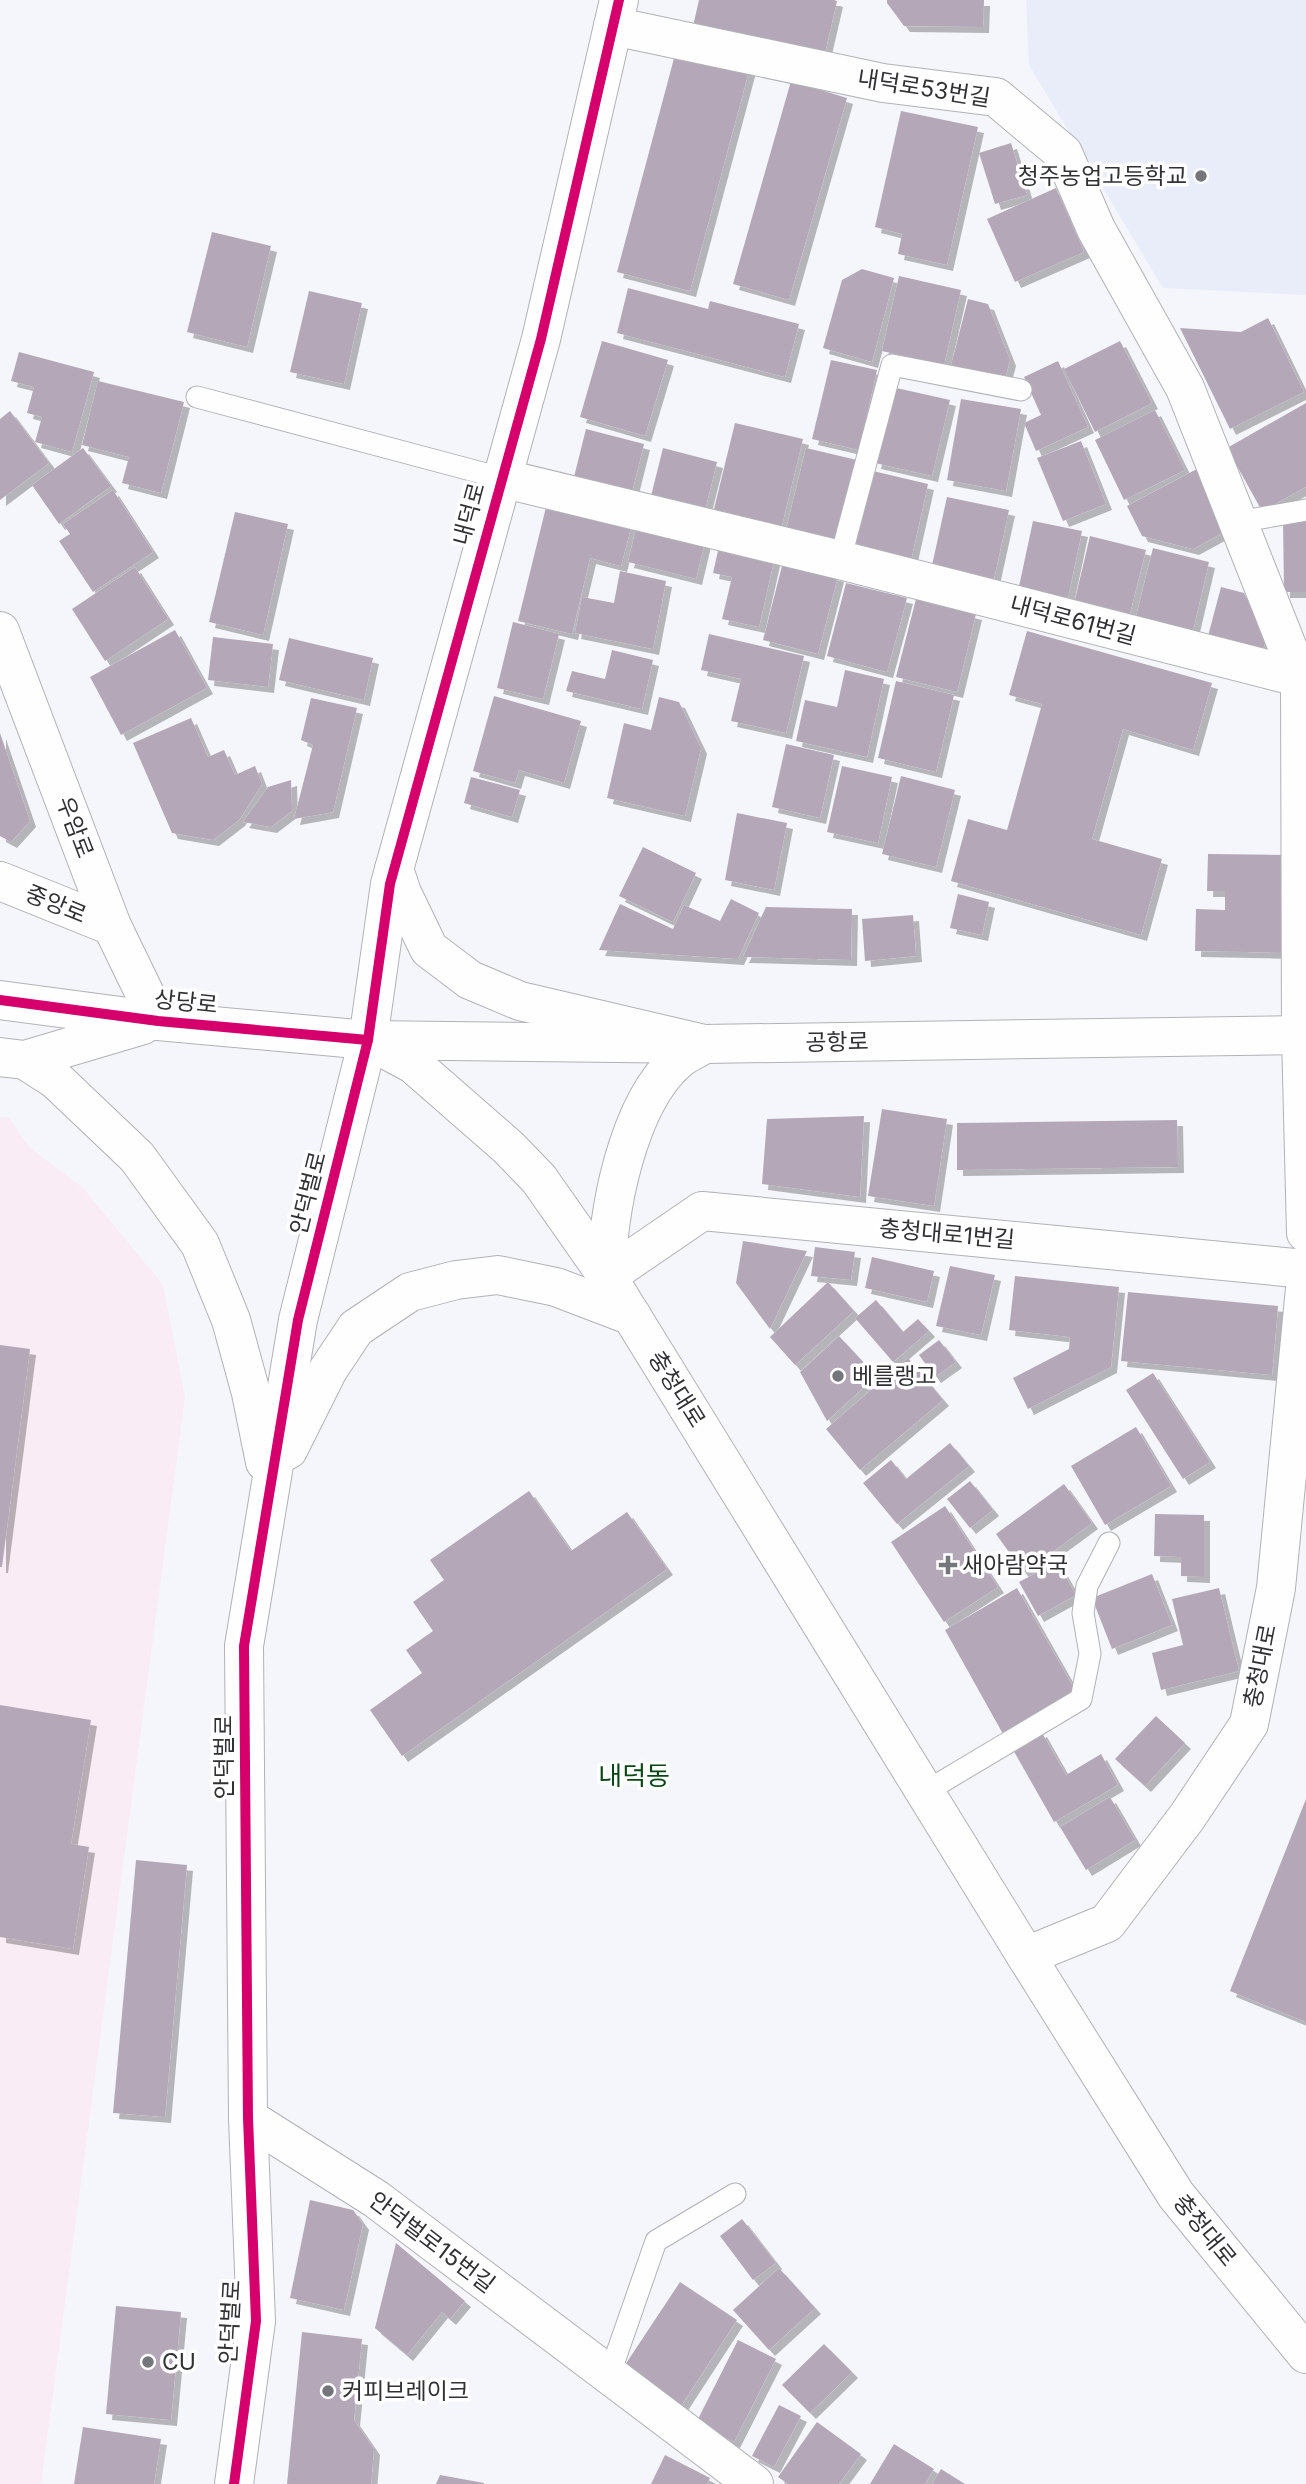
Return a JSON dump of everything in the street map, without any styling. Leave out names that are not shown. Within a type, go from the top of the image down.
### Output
[{"type":"street","name":"내덕로","points":[[368,1040],[390,884],[541,339],[616,13]]},
{"type":"street","name":"내덕로53번길","points":[[616,13],[883,83],[996,97],[1063,153],[1096,229],[1185,388],[1303,679]]},
{"type":"street","name":"내덕로61번길","points":[[501,478],[840,560],[1303,679]]},
{"type":"street","name":"우암로","points":[[0,631],[112,926],[159,1021]]},
{"type":"street","points":[[1303,679],[1306,1233]]},
{"type":"street","points":[[394,869],[402,893],[429,949],[470,980],[520,1001],[704,1044]]},
{"type":"street","name":"중앙로","points":[[0,881],[112,926]]},
{"type":"street","name":"상당로","points":[[0,1000],[159,1021],[368,1040]]},
{"type":"street","name":"상당로","points":[[13,1059],[159,1021]]},
{"type":"street","name":"공항로","points":[[368,1040],[704,1044],[1303,1035]]},
{"type":"street","name":"충청대로","points":[[368,1040],[413,1063],[539,1178],[607,1276],[1176,2196],[1306,2354]]},
{"type":"street","name":"안덕벌로","points":[[236,2481],[256,2321],[248,2118],[244,1646],[298,1320],[368,1040]]},
{"type":"street","points":[[607,1276],[607,1248],[612,1215],[630,1140],[642,1110],[657,1083],[678,1060],[704,1044]]},
{"type":"street","points":[[13,1059],[56,1080],[137,1157],[200,1244],[231,1320],[251,1393],[270,1486]]},
{"type":"street","name":"충청대로1번길","points":[[607,1276],[702,1211],[1306,1269]]},
{"type":"street","points":[[270,1486],[328,1370],[356,1328],[410,1292],[456,1280],[498,1275],[556,1287],[632,1316]]},
{"type":"street","name":"충청대로","points":[[1026,1956],[1107,1923],[1187,1817],[1249,1724],[1276,1588],[1306,1278]]},
{"type":"street","name":"안덕벌로15번길","points":[[248,2118],[376,2199],[609,2376],[736,2478]]},
{"type":"lane","points":[[840,560],[892,365],[1021,390]]},
{"type":"lane","points":[[197,397],[501,478]]},
{"type":"lane","points":[[1238,522],[1306,510]]},
{"type":"lane","points":[[925,1793],[1081,1699],[1090,1654],[1083,1613],[1087,1586],[1109,1543]]},
{"type":"lane","points":[[609,2376],[656,2241],[735,2194]]},
{"type":"shaded area","name":"청주농업고등학교","points":[[1026,0],[1306,0],[1306,295],[1163,288],[1029,65]]},
{"type":"shaded area","points":[[0,1117],[9,1118],[30,1148],[83,1188],[163,1285],[185,1397],[41,2484],[0,2484]]},
{"type":"building","points":[[699,0],[837,1],[824,57],[693,26]]},
{"type":"building","points":[[887,0],[984,0],[983,27],[904,26]]},
{"type":"building","points":[[677,47],[750,67],[690,291],[617,272]]},
{"type":"building","points":[[791,81],[847,98],[789,300],[733,284]]},
{"type":"building","points":[[901,111],[978,127],[947,265],[898,254],[902,234],[875,227]]},
{"type":"building","points":[[1011,143],[1027,195],[995,204],[979,153]]},
{"type":"building","points":[[1056,188],[1084,252],[1015,282],[987,219]]},
{"type":"building","points":[[212,232],[271,246],[247,347],[187,332]]},
{"type":"building","points":[[862,269],[894,278],[872,362],[823,348],[842,280]]},
{"type":"building","points":[[899,276],[961,290],[944,365],[882,351]]},
{"type":"building","points":[[628,288],[708,309],[710,301],[799,324],[785,377],[617,333]]},
{"type":"building","points":[[309,291],[362,303],[344,384],[290,372]]},
{"type":"building","points":[[968,299],[988,304],[1010,360],[1005,379],[951,365]]},
{"type":"building","points":[[1268,318],[1304,392],[1230,429],[1180,328],[1241,332]]},
{"type":"building","points":[[602,341],[668,360],[645,436],[580,417]]},
{"type":"building","points":[[1120,341],[1152,403],[1095,432],[1064,369]]},
{"type":"building","points":[[19,352],[94,372],[72,452],[35,442],[42,417],[27,413],[34,387],[11,381]]},
{"type":"building","points":[[831,360],[877,370],[859,450],[812,439]]},
{"type":"building","points":[[1058,361],[1088,427],[1036,451],[1024,423],[1041,415],[1024,377]]},
{"type":"building","points":[[98,381],[184,402],[161,493],[122,483],[129,457],[82,445]]},
{"type":"building","points":[[892,387],[950,400],[932,476],[875,463]]},
{"type":"building","points":[[961,399],[1021,409],[1006,491],[947,480]]},
{"type":"building","points":[[1306,403],[1306,487],[1262,511],[1227,448]]},
{"type":"building","points":[[1155,410],[1185,470],[1124,500],[1095,440]]},
{"type":"building","points":[[10,411],[49,463],[0,500],[0,419]]},
{"type":"building","points":[[735,423],[803,439],[780,533],[712,517]]},
{"type":"building","points":[[586,429],[644,444],[632,492],[574,477]]},
{"type":"building","points":[[1081,441],[1106,504],[1063,521],[1037,458]]},
{"type":"building","points":[[83,448],[111,486],[59,524],[32,485]]},
{"type":"building","points":[[663,448],[717,462],[704,514],[650,500]]},
{"type":"building","points":[[806,448],[857,460],[838,542],[786,530]]},
{"type":"building","points":[[1197,469],[1228,530],[1193,549],[1142,536],[1127,506]]},
{"type":"building","points":[[873,471],[928,484],[911,560],[855,547]]},
{"type":"building","points":[[113,490],[153,552],[93,592],[59,541],[70,534],[63,524]]},
{"type":"building","points":[[549,495],[634,516],[621,566],[590,558],[572,634],[518,621]]},
{"type":"building","points":[[947,497],[1009,510],[993,583],[931,570]]},
{"type":"building","points":[[235,512],[288,524],[263,635],[209,622]]},
{"type":"building","points":[[1283,520],[1306,520],[1306,592],[1284,592]]},
{"type":"building","points":[[638,521],[706,537],[696,579],[628,562]]},
{"type":"building","points":[[1033,521],[1082,531],[1066,607],[1017,596]]},
{"type":"building","points":[[1090,536],[1146,550],[1128,621],[1073,608]]},
{"type":"building","points":[[720,542],[775,556],[759,627],[722,619],[732,577],[713,573]]},
{"type":"building","points":[[1153,548],[1209,562],[1192,635],[1135,621]]},
{"type":"building","points":[[783,562],[838,576],[818,654],[763,640]]},
{"type":"building","points":[[135,567],[168,619],[105,661],[72,609]]},
{"type":"building","points":[[620,571],[666,581],[653,649],[575,633],[582,597],[614,603]]},
{"type":"building","points":[[846,583],[907,598],[887,672],[827,656]]},
{"type":"building","points":[[1221,587],[1244,593],[1266,638],[1262,655],[1207,640]]},
{"type":"building","points":[[916,599],[976,614],[957,692],[896,677]]},
{"type":"building","points":[[513,622],[559,634],[543,699],[497,688]]},
{"type":"building","points":[[175,630],[207,688],[121,735],[90,677]]},
{"type":"building","points":[[1027,631],[1212,683],[1193,750],[1123,729],[1092,839],[1162,859],[1141,935],[951,881],[968,819],[1007,830],[1042,704],[1009,695]]},
{"type":"building","points":[[709,634],[804,656],[786,733],[731,721],[741,679],[701,670]]},
{"type":"building","points":[[213,637],[273,644],[268,687],[208,680]]},
{"type":"building","points":[[289,638],[373,658],[364,700],[279,680]]},
{"type":"building","points":[[612,650],[653,660],[642,709],[566,691],[572,671],[605,679]]},
{"type":"building","points":[[845,670],[884,679],[867,757],[796,741],[805,700],[837,707]]},
{"type":"building","points":[[896,681],[954,695],[936,772],[878,758]]},
{"type":"building","points":[[494,696],[581,721],[564,783],[519,770],[515,783],[473,771]]},
{"type":"building","points":[[659,697],[679,702],[701,748],[685,816],[607,798],[624,723],[651,730]]},
{"type":"building","points":[[311,698],[357,708],[333,812],[294,819],[313,745],[301,740]]},
{"type":"building","points":[[191,718],[208,757],[224,750],[235,775],[255,766],[262,784],[239,820],[213,840],[172,833],[133,743]]},
{"type":"building","points":[[0,733],[30,821],[11,842],[0,836]]},
{"type":"building","points":[[786,744],[834,755],[820,818],[772,807]]},
{"type":"building","points":[[842,766],[892,777],[878,843],[827,832]]},
{"type":"building","points":[[901,776],[955,790],[936,867],[882,854]]},
{"type":"building","points":[[471,777],[520,790],[512,817],[464,803]]},
{"type":"building","points":[[291,780],[292,811],[271,827],[243,822],[268,787]]},
{"type":"building","points":[[737,813],[787,823],[774,890],[725,880]]},
{"type":"building","points":[[643,847],[696,873],[673,922],[619,896]]},
{"type":"building","points":[[1208,854],[1292,855],[1291,953],[1195,951],[1196,909],[1225,910],[1225,891],[1207,891]]},
{"type":"building","points":[[958,894],[989,902],[982,935],[950,928]]},
{"type":"building","points":[[731,899],[759,913],[738,959],[599,950],[620,904],[673,929],[684,905],[720,921]]},
{"type":"building","points":[[766,907],[852,909],[851,960],[743,957]]},
{"type":"building","points":[[913,915],[916,956],[865,961],[862,919]]},
{"type":"building","points":[[882,1109],[947,1119],[934,1206],[868,1196]]},
{"type":"building","points":[[864,1116],[860,1197],[762,1184],[767,1119]]},
{"type":"building","points":[[1177,1120],[1178,1167],[957,1170],[957,1123]]},
{"type":"building","points":[[743,1241],[807,1251],[770,1329],[736,1283]]},
{"type":"building","points":[[815,1247],[855,1252],[851,1280],[811,1276]]},
{"type":"building","points":[[872,1257],[934,1271],[927,1302],[865,1288]]},
{"type":"building","points":[[950,1266],[995,1275],[981,1335],[936,1326]]},
{"type":"building","points":[[1015,1276],[1119,1287],[1111,1367],[1028,1409],[1013,1378],[1069,1349],[1070,1337],[1009,1330]]},
{"type":"building","points":[[828,1282],[854,1311],[795,1365],[770,1337]]},
{"type":"building","points":[[1128,1292],[1278,1306],[1272,1375],[1121,1361]]},
{"type":"building","points":[[876,1300],[903,1332],[918,1319],[929,1331],[893,1362],[855,1318]]},
{"type":"building","points":[[839,1336],[876,1376],[827,1421],[800,1372]]},
{"type":"building","points":[[939,1340],[956,1362],[935,1377],[919,1355]]},
{"type":"building","points":[[0,1345],[30,1349],[2,1567],[0,1567]]},
{"type":"building","points":[[908,1358],[943,1400],[860,1470],[826,1429]]},
{"type":"building","points":[[1153,1373],[1210,1462],[1183,1479],[1126,1390]]},
{"type":"building","points":[[1136,1427],[1171,1486],[1105,1525],[1071,1466]]},
{"type":"building","points":[[950,1443],[969,1466],[897,1524],[863,1483],[891,1460],[906,1479]]},
{"type":"building","points":[[970,1481],[993,1510],[970,1528],[947,1499]]},
{"type":"building","points":[[1064,1484],[1092,1523],[1024,1573],[996,1534]]},
{"type":"building","points":[[529,1491],[571,1551],[627,1512],[667,1569],[402,1756],[370,1710],[422,1673],[406,1650],[433,1631],[413,1602],[444,1580],[430,1560]]},
{"type":"building","points":[[945,1506],[998,1587],[944,1622],[891,1542]]},
{"type":"building","points":[[1155,1514],[1204,1515],[1204,1577],[1181,1576],[1181,1557],[1154,1556]]},
{"type":"building","points":[[1057,1562],[1076,1595],[1038,1616],[1019,1582]]},
{"type":"building","points":[[1152,1574],[1172,1625],[1112,1649],[1092,1598]]},
{"type":"building","points":[[1017,1588],[1076,1692],[1003,1734],[945,1630]]},
{"type":"building","points":[[1219,1588],[1239,1671],[1161,1690],[1152,1653],[1183,1645],[1172,1599]]},
{"type":"building","points":[[0,1705],[91,1720],[71,1844],[89,1847],[73,1949],[0,1937]]},
{"type":"building","points":[[1156,1716],[1185,1743],[1145,1786],[1115,1759]]},
{"type":"building","points":[[1041,1731],[1066,1775],[1101,1754],[1118,1785],[1054,1822],[1012,1748]]},
{"type":"building","points":[[1110,1797],[1135,1840],[1086,1870],[1060,1827]]},
{"type":"building","points":[[1306,1799],[1306,2022],[1230,1991]]},
{"type":"building","points":[[136,1860],[187,1865],[165,2117],[113,2113]]},
{"type":"building","points":[[310,2200],[353,2210],[363,2224],[344,2310],[290,2298]]},
{"type":"building","points":[[742,2219],[776,2263],[753,2280],[720,2236]]},
{"type":"building","points":[[396,2243],[465,2301],[450,2319],[442,2312],[407,2355],[375,2328]]},
{"type":"building","points":[[779,2268],[815,2308],[769,2350],[733,2310]]},
{"type":"building","points":[[680,2282],[737,2320],[681,2406],[623,2368]]},
{"type":"building","points":[[116,2306],[181,2312],[171,2420],[106,2414]]},
{"type":"building","points":[[302,2332],[362,2339],[354,2420],[374,2449],[371,2484],[287,2484]]},
{"type":"building","points":[[738,2340],[776,2359],[734,2442],[696,2423]]},
{"type":"building","points":[[824,2344],[852,2372],[810,2413],[782,2385]]},
{"type":"building","points":[[779,2405],[801,2416],[774,2467],[752,2456]]},
{"type":"building","points":[[817,2422],[861,2454],[839,2484],[788,2484],[778,2477]]},
{"type":"building","points":[[83,2427],[161,2439],[154,2484],[74,2484]]},
{"type":"building","points":[[894,2444],[934,2469],[925,2484],[870,2484]]},
{"type":"building","points":[[665,2455],[710,2478],[707,2484],[651,2484]]},
{"type":"building","points":[[941,2469],[965,2484],[932,2484]]},
{"type":"building","points":[[440,2475],[484,2483],[484,2484],[436,2484]]},
{"type":"cycle path","points":[[234,2484],[256,2321],[248,2118],[244,1646],[298,1320],[368,1040],[390,884],[541,339],[619,0]]},
{"type":"cycle path","points":[[0,1000],[158,1021],[368,1040]]},
{"type":"place","name":"청주농업고등학교","points":[[1201,176]]},
{"type":"place","name":"베를랭고","points":[[838,1376]]},
{"type":"place","name":"새아람약국","points":[[948,1565]]},
{"type":"place","name":"CU","points":[[148,2362]]},
{"type":"place","name":"커피브레이크","points":[[328,2391]]},
{"type":"district","name":"내덕동","points":[[634,1776]]}]
